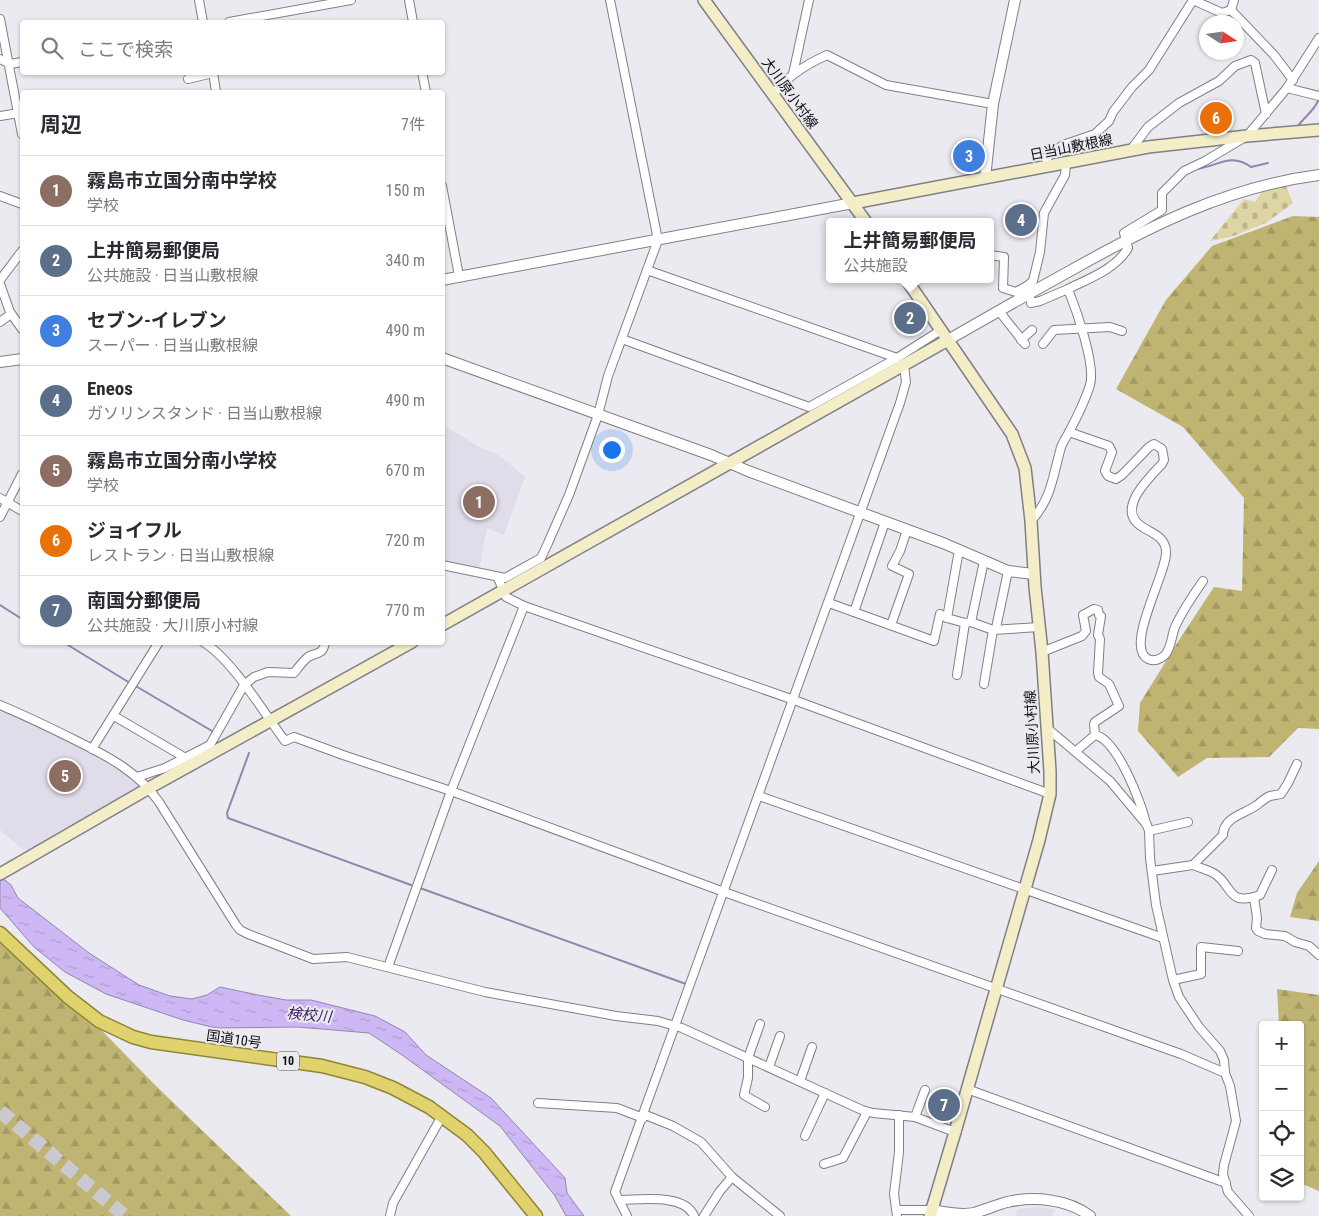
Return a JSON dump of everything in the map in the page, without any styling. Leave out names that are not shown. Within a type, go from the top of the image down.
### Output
[{"type":"highway","name":"国道10号","points":[[0,933],[83,1010],[106,1025],[133,1038],[170,1045],[322,1066],[347,1072],[393,1088],[418,1100],[467,1135],[484,1152],[536,1216]]},
{"type":"main road","name":"大川原小村線","points":[[704,0],[852,202]]},
{"type":"main road","name":"日当山敷根線","points":[[852,202],[1148,147],[1319,130]]},
{"type":"main road","points":[[852,202],[863,218]]},
{"type":"main road","points":[[445,623],[731,464],[900,362],[948,340],[909,283]]},
{"type":"main road","name":"大川原小村線","points":[[930,1213],[1025,890],[1050,794],[1050,771],[1042,652],[1034,574],[1032,521],[1025,468],[1012,434],[948,340]]},
{"type":"main road","points":[[0,874],[149,788],[407,645]]},
{"type":"street","points":[[199,0],[203,20]]},
{"type":"street","points":[[240,20],[351,0]]},
{"type":"street","points":[[409,0],[413,20]]},
{"type":"street","points":[[445,566],[504,578],[541,558],[569,495],[598,415],[608,376],[658,240],[610,0]]},
{"type":"street","points":[[793,74],[809,0]]},
{"type":"street","points":[[985,178],[992,104],[1015,0]]},
{"type":"street","points":[[1047,167],[1047,157],[1063,145],[1095,134],[1109,121],[1113,112],[1132,87],[1149,70],[1193,0],[1222,13],[1230,10],[1234,0]]},
{"type":"street","points":[[1230,10],[1274,55],[1293,80]]},
{"type":"street","points":[[0,19],[20,120]]},
{"type":"street","points":[[1027,290],[1031,303],[1040,301],[1096,275],[1115,262],[1128,248],[1124,233],[1162,210],[1162,192],[1184,171],[1247,136],[1288,88],[1319,38]]},
{"type":"street","points":[[773,95],[780,84],[793,74],[827,55],[886,86],[992,104]]},
{"type":"street","points":[[0,59],[10,64],[20,62]]},
{"type":"street","points":[[1130,151],[1148,127],[1179,103],[1219,81],[1235,66],[1251,60],[1255,63],[1266,114]]},
{"type":"street","points":[[188,79],[205,75]]},
{"type":"street","points":[[213,75],[216,90]]},
{"type":"street","points":[[423,75],[426,90]]},
{"type":"street","points":[[1288,88],[1319,96]]},
{"type":"street","points":[[0,116],[19,113]]},
{"type":"street","points":[[994,256],[1004,257],[1003,288],[1016,292],[1027,290],[1033,281],[1040,252],[1044,213],[1065,175],[1066,163]]},
{"type":"street","points":[[948,340],[999,311],[1027,290],[1125,240],[1190,210],[1233,194],[1296,178],[1319,175]]},
{"type":"street","points":[[0,196],[20,203]]},
{"type":"street","points":[[445,202],[459,276]]},
{"type":"street","points":[[445,279],[852,202]]},
{"type":"street","points":[[20,254],[0,282],[11,314],[20,326]]},
{"type":"street","points":[[647,270],[900,362]]},
{"type":"street","points":[[1032,521],[1042,506],[1054,480],[1060,449],[1089,388],[1091,379],[1079,316],[1068,289]]},
{"type":"street","points":[[999,311],[1023,342],[1032,330]]},
{"type":"street","points":[[0,322],[11,314]]},
{"type":"street","points":[[1047,343],[1054,330],[1110,327],[1122,331]]},
{"type":"street","points":[[622,339],[809,407],[900,362],[941,330]]},
{"type":"street","points":[[0,362],[20,359]]},
{"type":"street","points":[[445,359],[861,512],[1008,571],[1034,574]]},
{"type":"street","points":[[627,1216],[615,1192],[905,389],[906,382],[900,362]]},
{"type":"street","points":[[1069,432],[1109,446],[1112,452],[1105,471],[1108,476],[1116,479],[1149,447],[1154,444],[1162,449],[1164,460],[1162,464],[1139,489],[1131,509],[1132,517],[1142,527],[1161,538],[1166,551],[1161,576],[1147,613],[1141,637],[1141,647],[1146,658],[1156,660],[1165,655],[1176,624],[1203,580]]},
{"type":"street","points":[[0,517],[20,478]]},
{"type":"street","points":[[0,498],[20,510]]},
{"type":"street","points":[[854,612],[885,522]]},
{"type":"street","points":[[891,625],[909,574],[892,566],[900,551],[907,530]]},
{"type":"street","points":[[947,618],[959,550]]},
{"type":"street","points":[[957,676],[968,622],[984,561]]},
{"type":"street","points":[[984,684],[994,629],[1008,571]]},
{"type":"street","points":[[498,578],[506,598],[524,606],[794,700],[1050,794]]},
{"type":"street","points":[[829,602],[934,641],[940,614],[947,618],[994,629],[1039,626]]},
{"type":"street","points":[[388,968],[451,791],[524,606]]},
{"type":"street","points":[[1042,652],[1082,636],[1086,631],[1082,615],[1094,609],[1098,610],[1099,616],[1101,616],[1098,635],[1100,639],[1099,677],[1109,684],[1119,706],[1095,722],[1095,735]]},
{"type":"street","points":[[92,749],[157,645]]},
{"type":"street","points":[[208,645],[224,660],[244,685],[285,741],[294,737],[451,791],[724,892],[1181,1054],[1225,1073]]},
{"type":"street","points":[[138,777],[165,768],[210,745],[244,685],[254,677],[268,672],[294,673],[309,657],[317,655],[324,649],[324,645]]},
{"type":"street","points":[[0,705],[42,723],[92,749],[138,777],[149,788],[240,930],[313,959],[347,957],[485,992],[616,1016],[658,1021],[676,1026],[867,1112],[914,1117],[955,1132]]},
{"type":"street","points":[[114,716],[184,757]]},
{"type":"street","points":[[1047,728],[1110,781],[1148,828]]},
{"type":"street","points":[[1076,751],[1095,735]]},
{"type":"street","points":[[1095,735],[1100,736],[1121,761],[1143,808],[1148,828],[1152,872],[1163,938],[1179,998],[1199,1027],[1220,1051],[1224,1060],[1225,1073],[1230,1086],[1236,1121],[1223,1174],[1228,1192],[1249,1216]]},
{"type":"street","points":[[1193,865],[1223,835],[1225,824],[1256,806],[1268,796],[1281,794],[1297,764]]},
{"type":"street","points":[[759,796],[1163,938]]},
{"type":"street","points":[[1148,828],[1188,822]]},
{"type":"street","points":[[1152,872],[1193,865],[1216,874],[1234,896],[1254,897],[1260,895],[1272,870]]},
{"type":"street","points":[[1254,897],[1257,918],[1256,928],[1258,931],[1265,934],[1285,936],[1294,942],[1309,946],[1319,955]]},
{"type":"street","points":[[1173,980],[1201,974],[1201,947],[1238,951]]},
{"type":"street","points":[[760,1024],[748,1058],[748,1078],[744,1095],[765,1107]]},
{"type":"street","points":[[769,1067],[780,1036]]},
{"type":"street","points":[[800,1081],[812,1047]]},
{"type":"street","points":[[967,1089],[1226,1183]]},
{"type":"street","points":[[914,1117],[925,1090]]},
{"type":"street","points":[[805,1136],[825,1093]]},
{"type":"street","points":[[538,1103],[617,1108],[673,1126],[701,1142],[732,1177],[780,1216]]},
{"type":"street","points":[[824,1164],[843,1158],[867,1112]]},
{"type":"street","points":[[899,1115],[899,1152],[894,1194],[897,1213],[954,1215],[987,1212],[1009,1202],[1042,1199],[1069,1205],[1090,1216]]},
{"type":"street","points":[[390,1216],[394,1203],[442,1116]]},
{"type":"street","points":[[704,1216],[720,1191],[732,1177]]},
{"type":"street","points":[[619,1200],[668,1200],[688,1208],[694,1216]]},
{"type":"shaded area","points":[[445,426],[481,448],[495,453],[525,477],[504,535],[487,528],[479,570],[445,562]]},
{"type":"shaded area","points":[[0,708],[49,730],[118,768],[142,784],[30,851],[22,849],[0,830]]},
{"type":"shaded area","points":[[1037,1207],[1055,1209],[1052,1216],[1015,1216],[1018,1209]]},
{"type":"green space","points":[[1286,186],[1293,203],[1266,223],[1231,237],[1210,241],[1244,199],[1255,202],[1265,187]]},
{"type":"green space","points":[[1293,216],[1319,217],[1319,729],[1298,728],[1269,757],[1207,758],[1178,777],[1138,731],[1140,703],[1214,587],[1242,591],[1244,498],[1183,427],[1116,389],[1166,300],[1212,246]]},
{"type":"green space","points":[[1319,861],[1319,921],[1290,917],[1297,893]]},
{"type":"green space","points":[[0,940],[77,1005],[154,1084],[291,1216],[0,1216]]},
{"type":"green space","points":[[1277,989],[1319,995],[1319,1191],[1304,1185],[1304,1021],[1279,1021]]},
{"type":"water","name":"検校川","points":[[0,876],[11,885],[18,898],[89,953],[139,985],[170,996],[192,999],[207,995],[220,987],[286,1000],[311,1000],[375,1016],[405,1032],[426,1055],[491,1098],[565,1178],[567,1193],[584,1216],[566,1216],[555,1196],[500,1126],[369,1033],[298,1027],[216,1028],[183,1020],[106,994],[65,972],[34,947],[0,908]]},
{"type":"waterway","points":[[1298,126],[1318,101]]},
{"type":"waterway","points":[[1197,169],[1231,160],[1251,167],[1268,163]]},
{"type":"waterway","points":[[0,605],[20,618]]},
{"type":"waterway","points":[[68,645],[130,683]]},
{"type":"waterway","points":[[134,685],[212,731]]},
{"type":"waterway","points":[[249,753],[227,813],[228,818],[411,885]]},
{"type":"waterway","points":[[420,888],[686,984]]},
{"type":"tunnel","points":[[0,1111],[125,1216]]},
{"type":"place","name":"ジョイフル","points":[[1216,118]]},
{"type":"place","name":"セブン-イレブン","points":[[969,156]]},
{"type":"place","name":"Eneos","points":[[1021,220]]},
{"type":"place","name":"上井簡易郵便局","points":[[910,318]]},
{"type":"place","name":"霧島市立国分南中学校","points":[[479,502]]},
{"type":"place","name":"霧島市立国分南小学校","points":[[65,776]]},
{"type":"place","name":"南国分郵便局","points":[[944,1105]]}]
